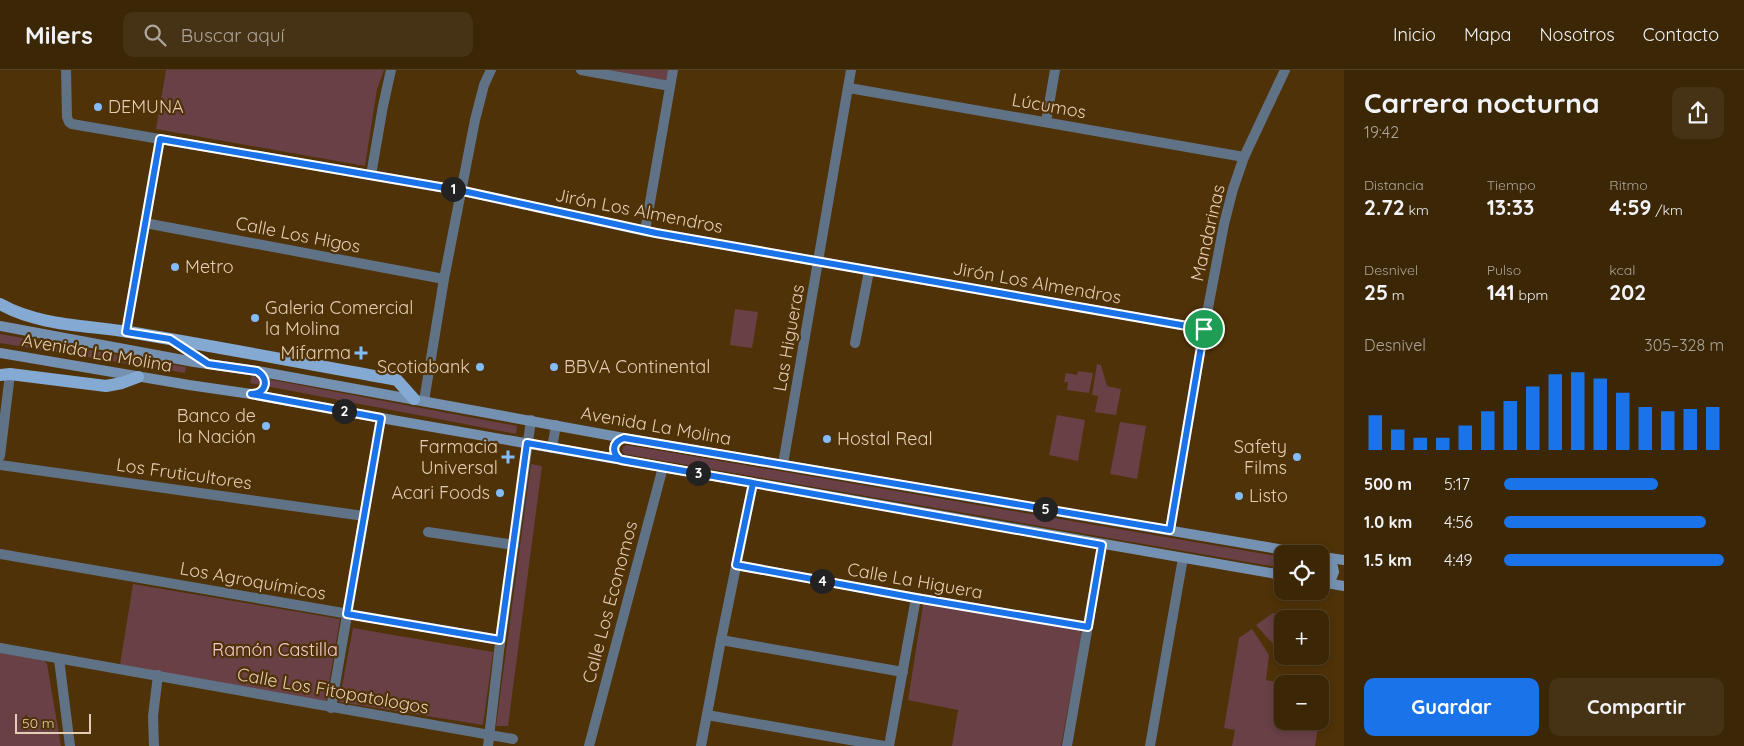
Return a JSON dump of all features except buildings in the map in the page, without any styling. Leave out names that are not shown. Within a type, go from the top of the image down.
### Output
[{"type":"main road","points":[[0,304],[13,311],[38,319],[170,339],[397,380],[419,400]]},
{"type":"main road","name":"Avenida La Molina","points":[[0,326],[624,438],[1274,548]]},
{"type":"main road","points":[[86,341],[88,327]]},
{"type":"main road","points":[[170,339],[208,364]]},
{"type":"main road","name":"Avenida La Molina","points":[[0,353],[251,394],[1102,545],[1274,574]]},
{"type":"main road","points":[[251,394],[257,394],[262,391],[265,385],[265,379],[257,371]]},
{"type":"main road","points":[[5,374],[106,386],[138,377]]},
{"type":"main road","points":[[621,460],[616,456],[614,445],[618,440],[624,438]]},
{"type":"main road","points":[[1329,558],[1344,560]]},
{"type":"main road","points":[[1329,563],[1333,566],[1334,572],[1329,579]]},
{"type":"main road","points":[[1329,583],[1344,586]]},
{"type":"street","name":"Jirón Los Almendros","points":[[66,70],[66,117],[69,122],[463,191],[645,231],[1204,329]]},
{"type":"street","points":[[372,175],[391,70]]},
{"type":"street","points":[[419,400],[463,191],[475,120],[484,85],[491,70]]},
{"type":"street","points":[[581,70],[670,86]]},
{"type":"street","points":[[645,231],[673,70]]},
{"type":"street","name":"Las Higueras","points":[[783,464],[852,70]]},
{"type":"street","points":[[1046,122],[1055,70]]},
{"type":"street","name":"Mandarinas","points":[[1170,530],[1224,224],[1244,157],[1285,70]]},
{"type":"street","name":"Lúcumos","points":[[849,88],[1244,157]]},
{"type":"street","points":[[126,332],[160,139]]},
{"type":"street","name":"Calle Los Higos","points":[[145,223],[444,279]]},
{"type":"street","points":[[855,343],[870,271]]},
{"type":"street","points":[[0,456],[5,374]]},
{"type":"street","points":[[331,708],[381,418]]},
{"type":"street","points":[[488,741],[500,640],[531,420]]},
{"type":"street","points":[[552,448],[556,425]]},
{"type":"street","name":"Los Fruticultores","points":[[0,465],[364,516]]},
{"type":"street","name":"Calle Los Economos","points":[[589,746],[663,467]]},
{"type":"street","points":[[701,746],[753,483]]},
{"type":"street","points":[[428,532],[514,545]]},
{"type":"street","points":[[1067,746],[1102,545]]},
{"type":"street","name":"Los Agroquímicos","points":[[0,554],[500,640]]},
{"type":"street","points":[[1150,746],[1183,558]]},
{"type":"street","name":"Calle La Higuera","points":[[736,565],[1088,627]]},
{"type":"street","points":[[889,746],[916,598]]},
{"type":"street","points":[[721,640],[903,672]]},
{"type":"street","name":"Calle Los Fitopatologos","points":[[0,648],[158,675],[331,708],[488,741],[513,739]]},
{"type":"street","points":[[59,659],[70,746]]},
{"type":"street","points":[[154,746],[153,716],[158,675]]},
{"type":"street","points":[[707,715],[884,746]]},
{"type":"green space","points":[[166,70],[384,70],[377,89],[365,166],[156,129]]},
{"type":"green space","points":[[609,70],[668,70],[666,80]]},
{"type":"green space","points":[[735,309],[758,312],[752,348],[730,345]]},
{"type":"green space","points":[[0,334],[186,367],[185,373],[0,343]]},
{"type":"green space","points":[[1097,364],[1101,365],[1107,386],[1121,389],[1116,415],[1095,412],[1098,396],[1092,395]]},
{"type":"green space","points":[[1078,371],[1093,373],[1089,393],[1067,390],[1068,382],[1064,382],[1066,373],[1077,375]]},
{"type":"green space","points":[[252,376],[517,426],[516,434],[250,383]]},
{"type":"green space","points":[[1057,415],[1085,420],[1078,461],[1049,455]]},
{"type":"green space","points":[[1120,422],[1146,426],[1137,479],[1110,474]]},
{"type":"green space","points":[[627,445],[1274,556],[1274,567],[624,454],[622,451],[623,447]]},
{"type":"green space","points":[[531,464],[542,466],[508,726],[496,726]]},
{"type":"green space","name":"Ramón Castilla","points":[[133,584],[340,619],[326,701],[120,665]]},
{"type":"green space","points":[[927,603],[1080,631],[1082,634],[1061,746],[952,746],[958,710],[908,700],[923,605]]},
{"type":"green space","points":[[1274,613],[1274,645],[1256,625]]},
{"type":"green space","name":"Ramón Castilla","points":[[353,628],[493,652],[483,725],[339,702]]},
{"type":"green space","points":[[1252,629],[1269,655],[1266,680],[1274,681],[1274,730],[1318,730],[1315,746],[1232,746],[1235,730],[1224,728],[1239,638]]},
{"type":"green space","points":[[0,651],[44,660],[47,664],[61,746],[0,746]]},
{"type":"place","name":"DEMUNA","points":[[98,107]]},
{"type":"place","name":"Metro","points":[[175,267]]},
{"type":"place","name":"Galeria Comercial la Molina","points":[[255,318]]},
{"type":"place","name":"Mifarma","points":[[361,353]]},
{"type":"place","name":"Scotiabank","points":[[480,367]]},
{"type":"place","name":"BBVA Continental","points":[[554,367]]},
{"type":"place","name":"Banco de la Nación","points":[[266,426]]},
{"type":"place","name":"Hostal Real","points":[[827,439]]},
{"type":"place","name":"Farmacia Universal","points":[[508,457]]},
{"type":"place","name":"Safety Films","points":[[1297,457]]},
{"type":"place","name":"Acari Foods","points":[[500,493]]},
{"type":"place","name":"Listo","points":[[1239,496]]},
{"type":"route","points":[[1204,329],[656,233],[463,191],[160,139],[126,332],[170,339],[208,364],[257,371],[265,379],[265,385],[262,391],[257,394],[251,394],[381,418],[347,614],[500,640],[527,443],[621,460],[753,483],[943,516],[1102,545],[1088,627],[736,565],[753,483],[663,467],[621,460],[616,456],[614,445],[618,440],[624,438],[1170,530],[1204,329]]}]
